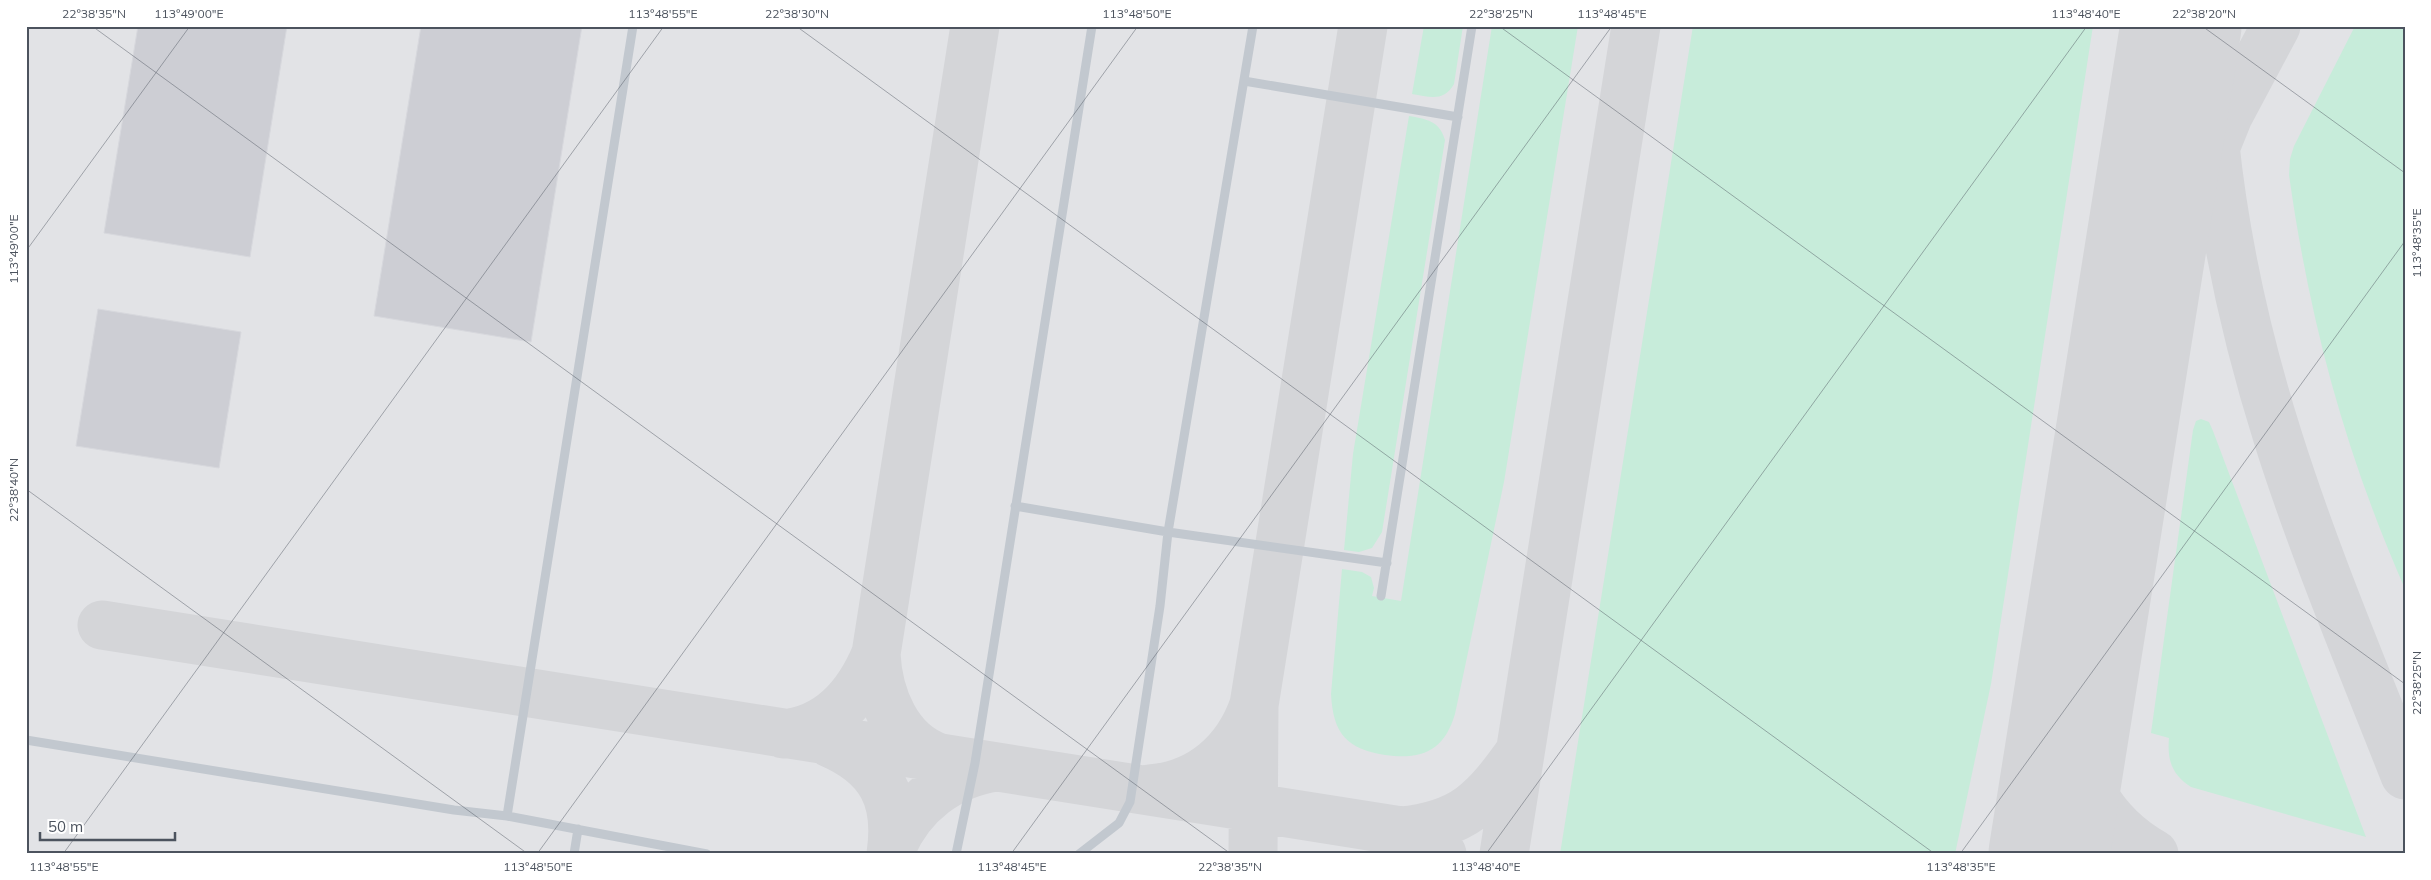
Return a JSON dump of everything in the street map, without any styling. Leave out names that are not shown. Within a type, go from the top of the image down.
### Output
[{"type":"lane","points":[[507,816],[633,26]]},
{"type":"lane","points":[[956,854],[975,763],[1092,26]]},
{"type":"lane","points":[[1079,854],[1119,823],[1126,814],[1130,802],[1160,606],[1168,532],[1253,26]]},
{"type":"lane","points":[[1381,596],[1472,26]]},
{"type":"lane","points":[[1244,81],[1458,117]]},
{"type":"lane","points":[[1015,506],[1168,532],[1387,563]]},
{"type":"lane","points":[[26,740],[196,770],[454,810],[507,816],[707,854]]},
{"type":"lane","points":[[574,854],[578,829]]},
{"type":"shaded area","points":[[26,26],[2405,26],[2405,854],[26,854]]},
{"type":"green space","points":[[1424,26],[1463,26],[1454,84],[1446,94],[1441,96],[1431,97],[1412,94]]},
{"type":"green space","points":[[1492,26],[1578,26],[1504,482],[1455,714],[1445,737],[1430,750],[1410,756],[1385,755],[1361,749],[1344,737],[1335,720],[1332,708],[1331,694],[1342,569],[1362,572],[1371,577],[1374,588],[1372,596],[1401,601]]},
{"type":"green space","points":[[1693,26],[2093,26],[1991,684],[1955,854],[1560,854]]},
{"type":"green space","points":[[2355,26],[2405,26],[2405,589],[2347,437],[2332,386],[2308,283],[2289,175],[2290,159],[2294,146]]},
{"type":"green space","points":[[1409,116],[1427,120],[1436,125],[1445,140],[1382,532],[1372,548],[1359,552],[1344,550],[1353,454]]},
{"type":"green space","points":[[2201,419],[2209,422],[2213,431],[2366,837],[2191,787],[2179,777],[2172,766],[2169,753],[2169,738],[2151,733],[2193,430],[2196,421]]},
{"type":"building","points":[[138,26],[287,26],[250,257],[104,233]]},
{"type":"building","points":[[421,26],[582,26],[531,342],[374,316]]},
{"type":"building","points":[[98,309],[241,332],[219,468],[76,446]]},
{"type":"taxiway","points":[[940,758],[912,742],[901,730],[886,702],[881,686],[876,654],[975,26]]},
{"type":"taxiway","points":[[1253,854],[1254,705],[1363,26]]},
{"type":"taxiway","points":[[1504,854],[1636,26]]},
{"type":"taxiway","points":[[2208,26],[2213,131],[2228,235],[2249,337],[2292,481],[2338,607],[2405,775]]},
{"type":"taxiway","points":[[2107,487],[2128,400],[2161,282],[2228,116],[2276,26]]},
{"type":"taxiway","points":[[102,625],[1401,831],[1417,838],[1442,854]]},
{"type":"taxiway","points":[[783,734],[815,726],[841,708],[861,683],[876,654]]},
{"type":"taxiway","points":[[1150,789],[1186,781],[1215,763],[1228,751],[1238,737],[1254,705]]},
{"type":"taxiway","points":[[2071,714],[2073,736],[2078,757],[2094,795],[2119,828],[2135,842],[2154,854]]},
{"type":"taxiway","points":[[2043,854],[2068,731]]},
{"type":"taxiway","points":[[830,743],[862,762],[874,773],[883,786],[889,801],[892,817],[891,854]]},
{"type":"taxiway","points":[[1401,831],[1441,823],[1471,808],[1496,784],[1520,752]]},
{"type":"taxiway","points":[[892,847],[910,817],[934,793],[963,776],[996,767]]},
{"type":"runway","points":[[2049,854],[2181,26]]}]
